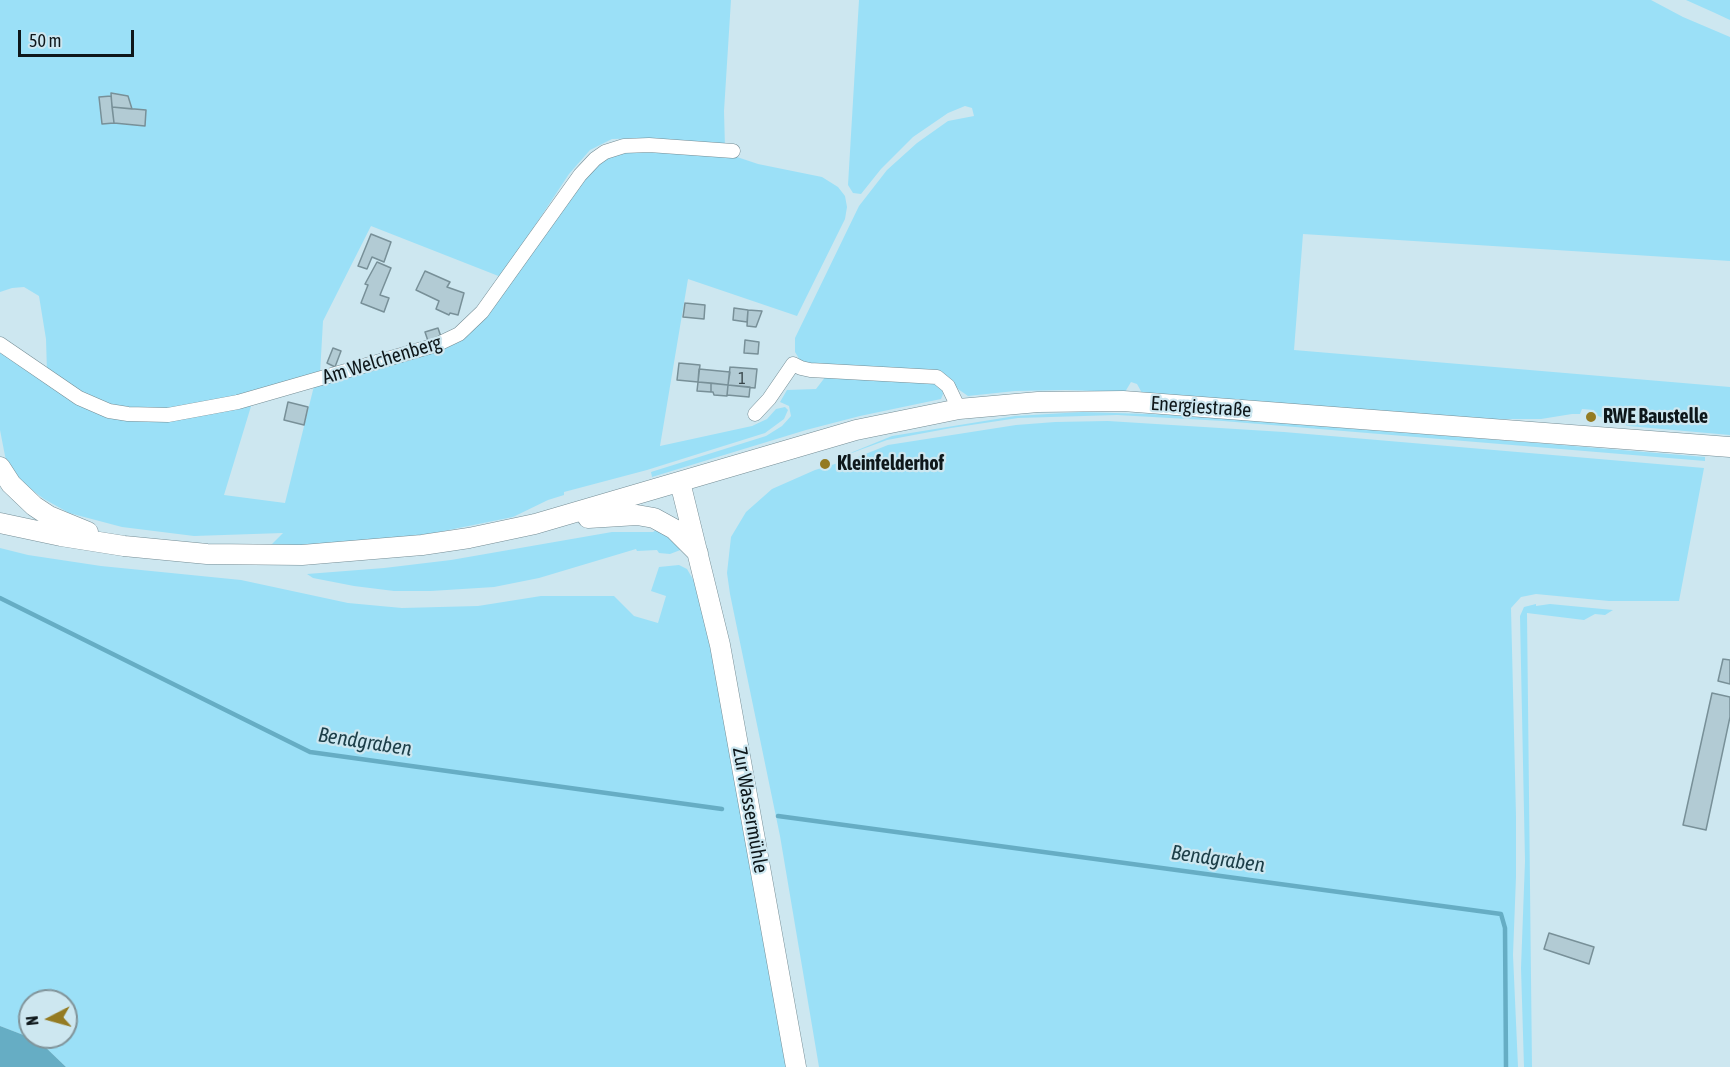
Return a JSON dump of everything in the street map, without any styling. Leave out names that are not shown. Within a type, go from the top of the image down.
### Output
[{"type":"main road","name":"Energiestraße","points":[[535,524],[833,436],[959,410],[1044,402],[1123,401],[1730,447]]},
{"type":"main road","points":[[0,467],[16,490],[40,511],[124,546]]},
{"type":"main road","name":"Zur Wassermühle","points":[[680,482],[720,645],[796,1067]]},
{"type":"main road","points":[[0,523],[124,546],[232,555],[336,553],[440,543],[535,524],[617,516],[649,516],[674,529],[699,553]]},
{"type":"street","name":"Am Welchenberg","points":[[0,344],[79,398],[116,413],[168,415],[238,402],[436,345],[459,334],[482,312],[580,175],[605,152],[624,146],[649,145],[733,151]]},
{"type":"street","points":[[755,414],[769,399],[793,364],[810,370],[937,377],[948,387],[959,410]]},
{"type":"shaded area","points":[[0,0],[731,0],[724,111],[725,148],[647,138],[612,139],[590,150],[569,174],[501,277],[371,226],[323,321],[320,374],[252,395],[176,410],[120,408],[99,402],[47,372],[46,339],[39,296],[24,287],[0,292]]},
{"type":"shaded area","points":[[859,0],[1651,0],[1683,17],[1730,37],[1730,261],[1303,234],[1294,350],[1730,387],[1730,435],[1628,426],[1595,415],[1594,410],[1582,409],[1580,414],[1541,419],[1472,419],[1142,393],[1137,384],[1131,382],[1125,392],[1015,391],[968,396],[947,377],[814,366],[801,362],[795,352],[795,338],[859,206],[887,170],[917,143],[948,121],[974,116],[972,108],[965,106],[948,113],[913,137],[881,169],[861,194],[853,193],[848,185]]},
{"type":"shaded area","points":[[1686,0],[1730,0],[1730,20],[1715,13]]},
{"type":"shaded area","points":[[631,150],[734,156],[758,164],[822,177],[838,187],[845,196],[847,207],[845,219],[797,316],[688,279],[660,446],[752,426],[767,419],[776,409],[785,407],[788,410],[784,419],[765,433],[647,470],[564,492],[564,495],[513,517],[424,535],[350,543],[270,546],[283,533],[194,536],[122,527],[69,513],[24,484],[6,461],[0,430],[0,350],[109,415],[252,403],[224,495],[285,503],[314,386],[450,343],[601,160]]},
{"type":"shaded area","points":[[826,376],[933,381],[942,388],[943,394],[941,399],[806,430],[652,477],[651,472],[766,436],[782,426],[791,416],[789,406],[780,402],[787,390],[816,389]]},
{"type":"shaded area","points":[[1082,412],[1181,415],[1525,442],[1705,457],[1705,461],[1223,421],[1117,415],[1018,418],[951,428],[887,440],[838,458],[892,436],[1015,416]]},
{"type":"shaded area","points":[[1108,421],[1284,432],[1704,468],[1679,601],[1609,601],[1536,594],[1521,597],[1511,608],[1516,816],[1513,955],[1518,1067],[819,1067],[780,836],[730,594],[727,573],[731,537],[746,512],[772,489],[815,470],[888,445],[1016,425]]},
{"type":"shaded area","points":[[661,527],[683,549],[670,554],[659,553],[657,550],[637,551],[636,549],[539,578],[494,587],[394,591],[313,578],[307,574],[451,560],[612,532],[653,532]]},
{"type":"shaded area","points":[[0,548],[28,555],[101,566],[241,580],[348,603],[402,608],[478,606],[541,596],[614,596],[634,616],[658,623],[666,596],[651,591],[659,567],[679,565],[687,569],[698,588],[707,622],[788,1067],[66,1067],[47,1049],[78,1049],[78,989],[18,989],[18,1033],[0,1026]]},
{"type":"shaded area","points":[[1536,604],[1536,606],[1550,604],[1613,610],[1605,615],[1595,614],[1584,620],[1527,613],[1532,1067],[1524,1067],[1521,968],[1525,861],[1520,616],[1524,607]]},
{"type":"shaded area","points":[[0,1026],[18,1033],[18,1049],[47,1049],[66,1067],[0,1067]]},
{"type":"building","points":[[111,93],[128,96],[132,109],[112,107]]},
{"type":"building","points":[[111,96],[114,123],[102,124],[99,97]]},
{"type":"building","points":[[112,107],[146,110],[145,126],[114,123]]},
{"type":"building","points":[[371,234],[391,242],[384,262],[372,257],[367,269],[358,266]]},
{"type":"building","points":[[377,262],[391,268],[380,295],[389,298],[384,312],[361,303],[368,285],[365,284]]},
{"type":"building","points":[[425,271],[450,282],[447,287],[464,293],[458,315],[450,313],[449,315],[436,309],[439,301],[416,290]]},
{"type":"building","points":[[685,303],[705,305],[704,319],[683,317]]},
{"type":"building","points":[[734,308],[748,310],[747,322],[733,320]]},
{"type":"building","points":[[748,310],[762,311],[756,327],[747,326]]},
{"type":"building","points":[[438,328],[441,337],[428,341],[425,332]]},
{"type":"building","points":[[745,340],[759,342],[758,354],[744,353]]},
{"type":"building","points":[[333,348],[341,351],[335,367],[327,363]]},
{"type":"building","points":[[679,363],[700,365],[698,382],[677,380]]},
{"type":"building","points":[[730,367],[757,369],[755,388],[728,385]]},
{"type":"building","points":[[699,369],[730,372],[728,385],[698,382]]},
{"type":"building","points":[[698,382],[711,383],[711,392],[697,391]]},
{"type":"building","points":[[711,383],[728,385],[727,396],[714,395],[711,392]]},
{"type":"building","points":[[728,385],[750,387],[749,397],[727,395]]},
{"type":"building","points":[[288,402],[308,407],[304,425],[284,420]]},
{"type":"building","points":[[1723,659],[1730,660],[1730,684],[1718,681]]},
{"type":"building","points":[[1712,693],[1730,697],[1730,717],[1706,830],[1683,825]]},
{"type":"building","points":[[1549,933],[1594,947],[1589,964],[1544,949]]},
{"type":"waterway","name":"Bendgraben","points":[[0,598],[310,752],[722,809]]},
{"type":"waterway","name":"Bendgraben","points":[[778,816],[1501,914],[1505,928],[1506,1067]]},
{"type":"place","name":"RWE Baustelle","points":[[1591,417]]},
{"type":"place","name":"Kleinfelderhof","points":[[825,464]]}]
